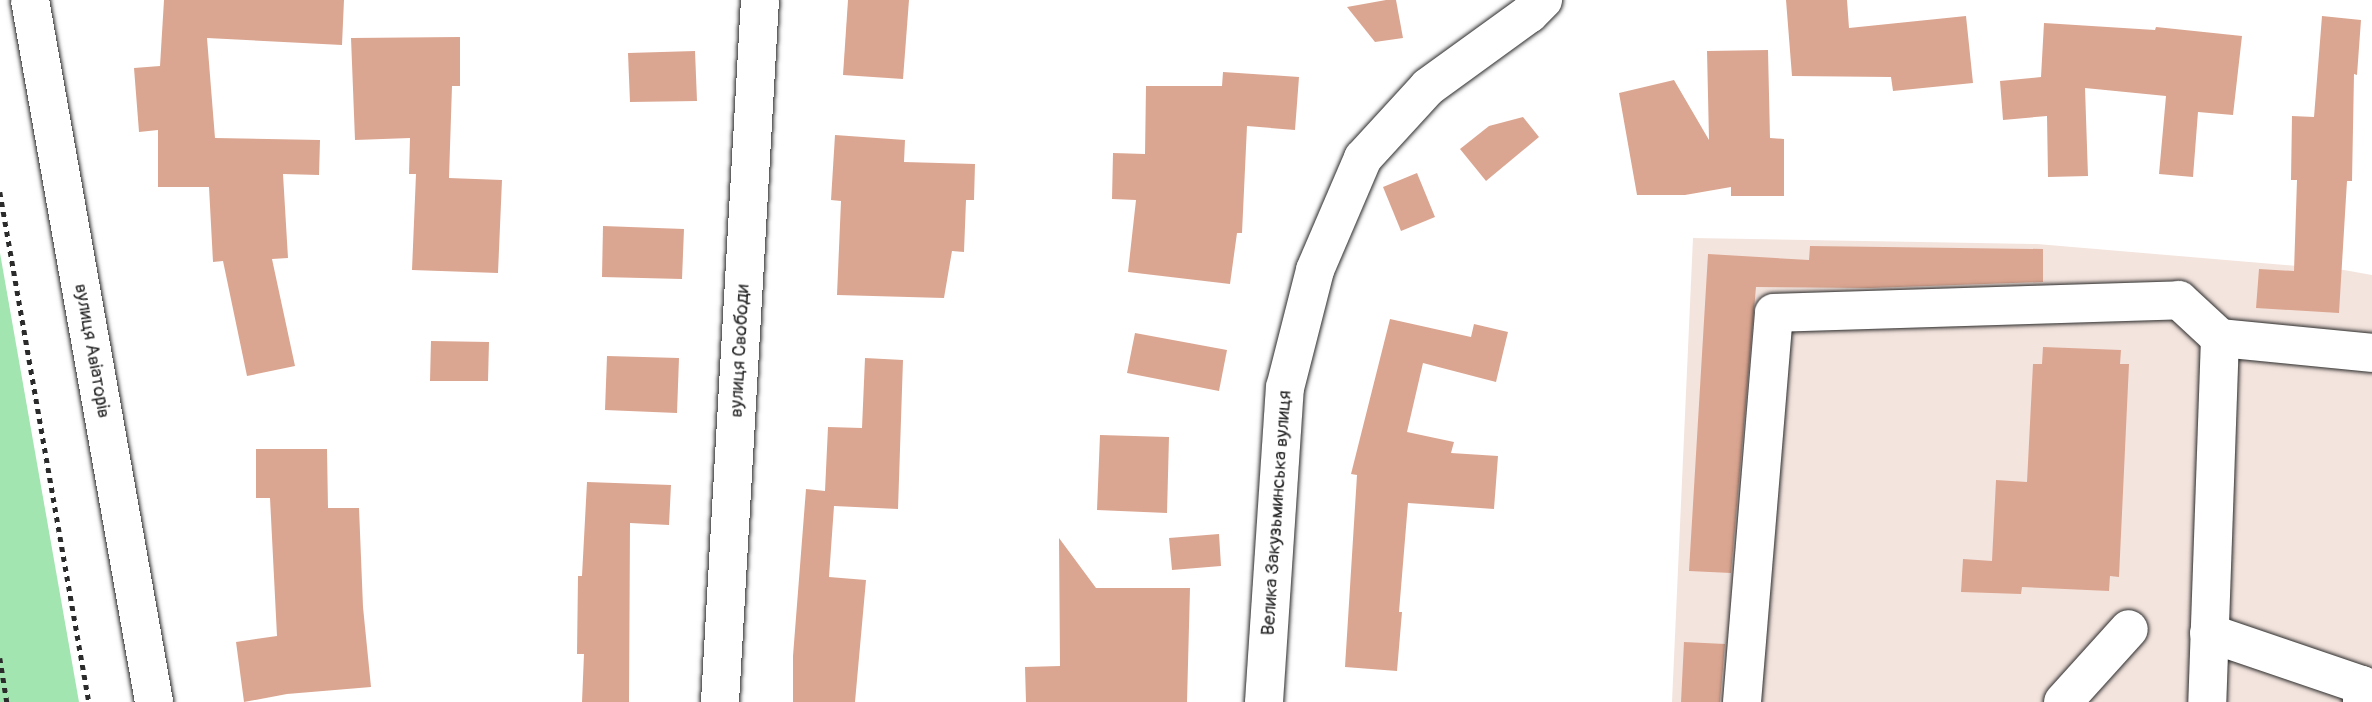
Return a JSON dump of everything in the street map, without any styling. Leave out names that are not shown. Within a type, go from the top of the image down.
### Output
[{"type":"street","name":"вулиця Авіаторів","points":[[30,0],[154,702]]},
{"type":"street","name":"вулиця Свободи","points":[[720,702],[760,0]]},
{"type":"street","name":"Велика Закузьминська вулиця","points":[[1264,702],[1285,388],[1315,270],[1363,159],[1428,87],[1529,14],[1543,0]]},
{"type":"street","points":[[1742,702],[1774,313],[2179,300],[2220,338],[2372,353]]},
{"type":"street","points":[[2207,702],[2220,338]]},
{"type":"street","points":[[2063,702],[2129,629]]},
{"type":"street","points":[[2209,633],[2362,685],[2362,702]]},
{"type":"path","points":[[0,192],[89,702]]},
{"type":"path","points":[[0,659],[7,702]]},
{"type":"shaded area","points":[[1693,238],[2037,244],[2344,270],[2372,275],[2372,702],[1672,702]]},
{"type":"green space","points":[[0,253],[79,702],[0,702]]},
{"type":"building","points":[[164,0],[344,0],[342,45],[207,38],[215,138],[320,140],[319,175],[283,174],[288,258],[272,259],[295,366],[247,376],[223,261],[213,262],[209,187],[158,187],[158,130],[139,132],[134,68],[160,66]]},
{"type":"building","points":[[848,0],[909,0],[903,79],[843,75]]},
{"type":"building","points":[[1396,0],[1403,38],[1375,42],[1347,7]]},
{"type":"building","points":[[1786,0],[1847,0],[1849,28],[1966,16],[1973,83],[1893,91],[1891,77],[1792,76]]},
{"type":"building","points":[[2322,16],[2361,20],[2357,75],[2354,74],[2352,181],[2347,181],[2339,313],[2256,308],[2259,269],[2294,271],[2297,180],[2291,180],[2292,116],[2314,117]]},
{"type":"building","points":[[2044,23],[2155,30],[2156,27],[2242,36],[2233,115],[2198,112],[2193,177],[2159,174],[2166,96],[2085,88],[2088,176],[2048,177],[2047,116],[2003,120],[2000,81],[2041,77]]},
{"type":"building","points":[[460,37],[460,86],[452,86],[449,178],[502,180],[498,273],[412,270],[416,174],[409,174],[410,138],[355,140],[351,38]]},
{"type":"building","points":[[1768,50],[1770,138],[1784,139],[1784,196],[1731,196],[1731,187],[1685,195],[1637,195],[1619,93],[1674,80],[1709,140],[1707,51]]},
{"type":"building","points":[[695,51],[697,101],[630,102],[628,53]]},
{"type":"building","points":[[1223,72],[1299,77],[1295,130],[1247,126],[1242,233],[1237,233],[1230,284],[1128,272],[1136,200],[1112,199],[1113,153],[1145,154],[1146,86],[1222,86]]},
{"type":"building","points":[[1523,117],[1539,137],[1486,181],[1460,149],[1489,126]]},
{"type":"building","points":[[835,135],[905,140],[904,162],[975,164],[974,200],[966,200],[964,252],[952,251],[944,298],[837,295],[841,201],[831,200]]},
{"type":"building","points":[[1417,173],[1435,217],[1401,231],[1383,187]]},
{"type":"building","points":[[603,226],[684,229],[682,279],[602,277]]},
{"type":"building","points":[[1810,246],[2043,249],[2043,282],[1870,288],[1756,287],[1731,573],[1689,571],[1708,254],[1809,260]]},
{"type":"building","points":[[1390,319],[1471,337],[1474,324],[1508,332],[1496,382],[1423,363],[1407,432],[1454,442],[1451,453],[1498,456],[1494,509],[1408,503],[1397,671],[1345,667],[1357,475],[1351,474]]},
{"type":"building","points":[[1135,333],[1227,350],[1219,391],[1127,373]]},
{"type":"building","points":[[431,341],[489,342],[488,381],[430,381]]},
{"type":"building","points":[[2043,347],[2121,350],[2120,364],[2129,364],[2119,577],[2110,576],[2109,591],[2022,587],[2021,594],[1961,592],[1963,559],[1992,561],[1996,480],[2027,482],[2033,364],[2042,364]]},
{"type":"building","points":[[607,356],[679,358],[677,413],[605,410]]},
{"type":"building","points":[[865,358],[903,360],[898,509],[834,506],[829,577],[866,580],[855,702],[793,702],[793,656],[806,489],[825,491],[828,427],[862,428]]},
{"type":"building","points":[[1100,435],[1169,437],[1167,513],[1097,510]]},
{"type":"building","points":[[256,449],[327,449],[328,508],[359,508],[363,607],[371,687],[287,694],[244,702],[236,642],[277,636],[270,498],[256,498]]},
{"type":"building","points":[[587,482],[671,485],[669,525],[630,523],[629,702],[582,702],[584,654],[577,654],[578,576],[582,576]]},
{"type":"building","points":[[1219,534],[1221,566],[1172,570],[1169,538]]},
{"type":"building","points":[[1059,538],[1096,588],[1190,588],[1187,702],[1026,702],[1025,667],[1060,666]]},
{"type":"building","points":[[1684,642],[1725,644],[1720,702],[1681,702]]}]
